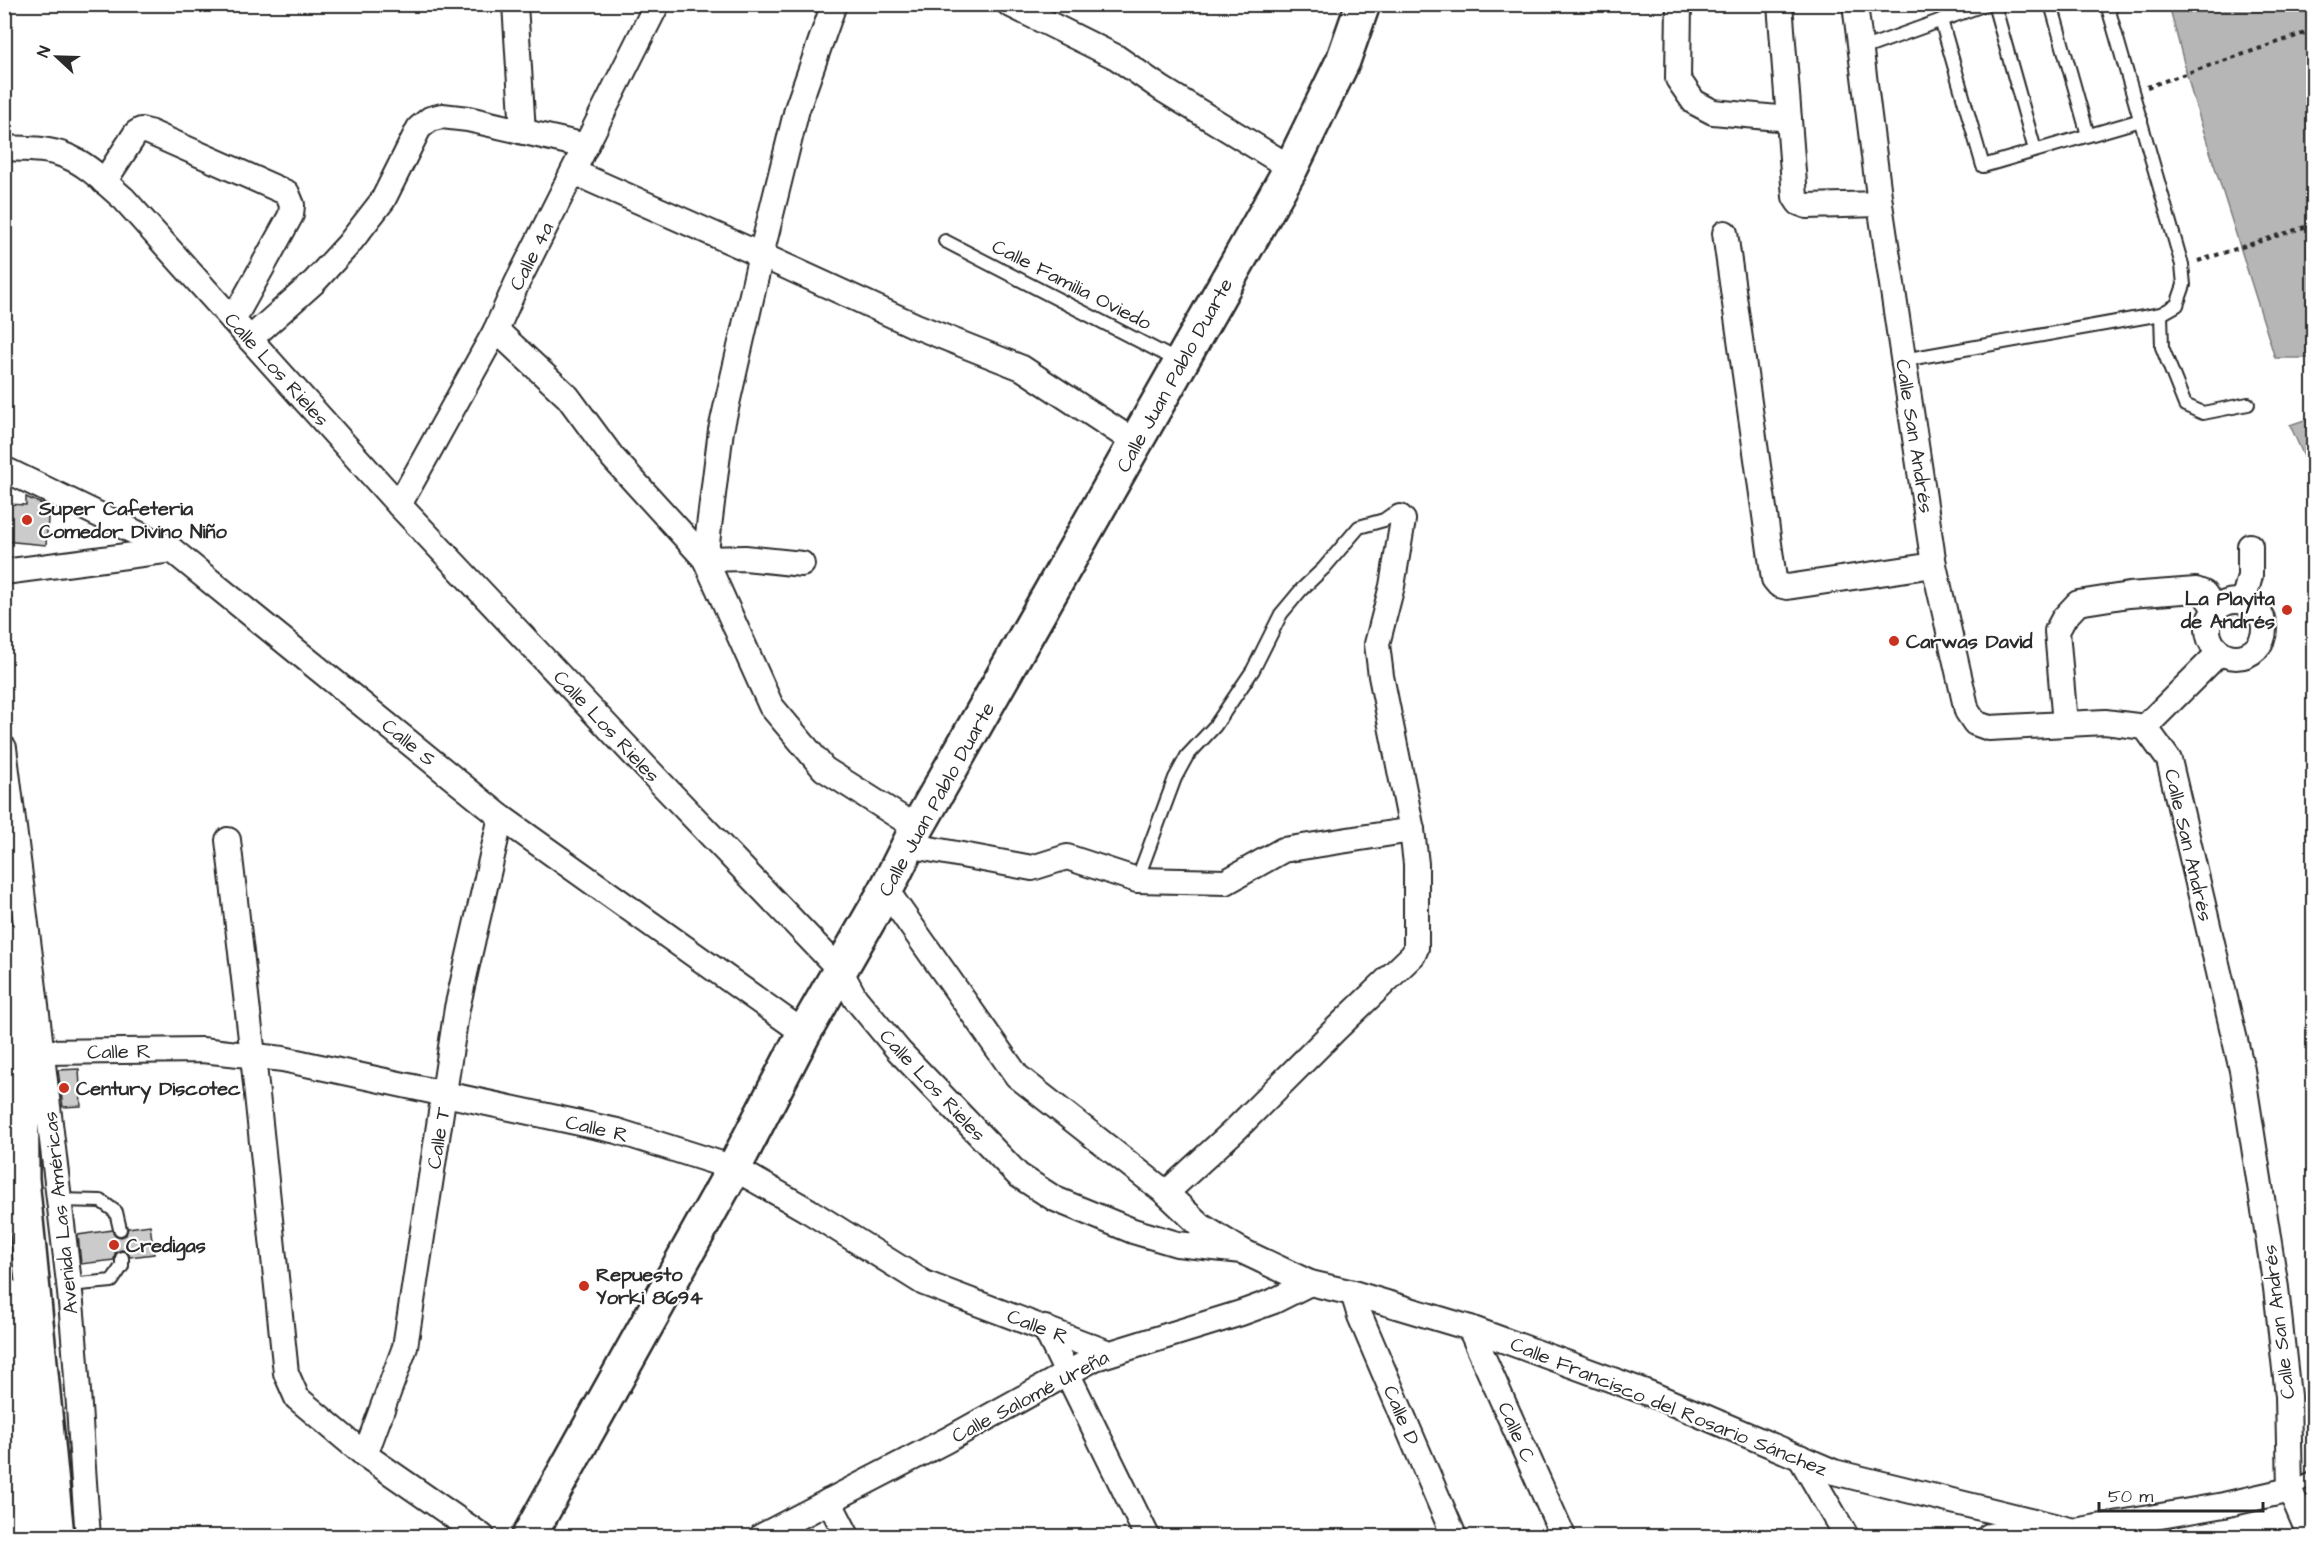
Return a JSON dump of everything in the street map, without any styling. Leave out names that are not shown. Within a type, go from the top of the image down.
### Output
[{"type":"main road","name":"Calle Juan Pablo Duarte","points":[[1343,61],[1348,4]]},
{"type":"main road","name":"Calle Juan Pablo Duarte","points":[[529,1536],[734,1168],[804,1033],[886,890],[913,837],[1291,168],[1343,61],[1363,4]]},
{"type":"main road","points":[[4,939],[14,982],[21,1052],[22,1179],[57,1536]]},
{"type":"main road","points":[[4,1294],[26,1536]]},
{"type":"street","points":[[515,4],[523,132]]},
{"type":"street","name":"Calle 4a","points":[[399,505],[496,330],[517,283],[657,4]]},
{"type":"street","points":[[705,559],[722,430],[761,255],[797,109],[834,4]]},
{"type":"street","points":[[1009,4],[1116,57],[1162,89],[1291,168]]},
{"type":"street","points":[[1679,4],[1678,79],[1694,102],[1713,112],[1789,119]]},
{"type":"street","points":[[1780,4],[1795,197],[1799,203],[1807,206],[1880,204]]},
{"type":"street","name":"Calle San Andrés","points":[[1855,4],[1880,204],[1934,566],[1967,711],[1975,723],[1989,728],[2105,722],[2145,727],[2169,760],[2242,1070],[2276,1288],[2288,1396],[2290,1490],[2310,1536]]},
{"type":"street","points":[[250,339],[314,282],[348,245],[384,200],[419,128],[430,119],[442,116],[586,146]]},
{"type":"street","points":[[104,182],[136,133],[141,130],[287,193],[292,205],[291,215],[233,320]]},
{"type":"street","name":"Calle Los Rieles","points":[[4,148],[36,149],[67,156],[94,173],[124,199],[399,505],[840,970],[855,998],[899,1051],[1018,1174],[1055,1199],[1132,1231],[1177,1244],[1242,1251]]},
{"type":"street","points":[[573,172],[916,326],[1022,368],[1136,443]]},
{"type":"street","points":[[1725,233],[1774,579],[1779,585],[1787,587],[1934,566]]},
{"type":"street","points":[[496,330],[568,397],[613,458],[705,559],[771,706],[824,769],[913,837],[1032,868],[1067,857],[1137,880],[1226,882],[1283,850],[1412,830]]},
{"type":"street","name":"Calle S","points":[[4,468],[172,550],[501,817],[804,1033]]},
{"type":"street","points":[[1166,1193],[1236,1129],[1413,955],[1417,938],[1416,864],[1412,830],[1381,676],[1377,644],[1392,586],[1403,520],[1400,516]]},
{"type":"street","points":[[2242,602],[2250,576],[2250,546]]},
{"type":"street","points":[[4,572],[172,550]]},
{"type":"street","points":[[705,559],[745,558],[802,564]]},
{"type":"street","points":[[2065,724],[2057,631],[2064,618],[2078,603],[2129,595],[2196,590],[2204,593],[2216,610]]},
{"type":"street","points":[[2233,601],[2242,602],[2258,612],[2264,628],[2263,637],[2253,651],[2237,657],[2220,652],[2213,645],[2208,627],[2216,610],[2233,601]]},
{"type":"street","points":[[2145,727],[2220,652]]},
{"type":"street","name":"Avenida Las Américas","points":[[4,748],[43,1052],[57,1200],[69,1285],[88,1536]]},
{"type":"street","name":"Calle T","points":[[365,1455],[405,1347],[457,1008],[501,817]]},
{"type":"street","points":[[228,840],[286,1373],[297,1398],[365,1455],[482,1536]]},
{"type":"street","name":"Calle Francisco del Rosario Sánchez","points":[[886,890],[1017,1076],[1166,1193],[1201,1226],[1242,1251],[1310,1283],[1353,1293],[1470,1328],[1651,1394],[1834,1472],[2074,1532],[2093,1533],[2290,1490]]},
{"type":"street","name":"Calle R","points":[[43,1052],[202,1050],[283,1059],[616,1131],[734,1168],[809,1211],[924,1283],[1109,1353]]},
{"type":"street","name":"Calle Salomé Ureña","points":[[762,1536],[947,1440],[1095,1358],[1240,1313],[1274,1301],[1310,1283]]},
{"type":"street","name":"Calle D","points":[[1353,1293],[1360,1317],[1454,1536]]},
{"type":"street","points":[[1045,1328],[1147,1536]]},
{"type":"street","name":"Calle C","points":[[1470,1328],[1563,1536]]},
{"type":"street","points":[[1800,1457],[1846,1536]]},
{"type":"street","points":[[829,1501],[847,1536]]},
{"type":"street","points":[[1989,1536],[2050,1526]]},
{"type":"lane","points":[[1859,50],[1986,4]]},
{"type":"lane","points":[[1994,4],[2036,150]]},
{"type":"lane","points":[[2051,4],[2088,135]]},
{"type":"lane","points":[[1903,360],[2161,314],[2177,305],[2184,285],[2182,265],[2107,4]]},
{"type":"lane","points":[[1941,20],[1983,166],[2140,120]]},
{"type":"lane","name":"Calle Familia Oviedo","points":[[945,241],[1182,362]]},
{"type":"lane","points":[[2161,314],[2162,347],[2185,405],[2203,413],[2248,404]]},
{"type":"lane","points":[[1137,880],[1179,771],[1187,756],[1215,726],[1242,687],[1281,614],[1359,527],[1384,520],[1391,515],[1400,516]]},
{"type":"lane","points":[[57,1200],[101,1201],[116,1212],[120,1229]]},
{"type":"lane","points":[[69,1285],[112,1281],[122,1266],[122,1258]]},
{"type":"lane","points":[[2290,1490],[2313,1478]]},
{"type":"path","points":[[2142,89],[2313,30]]},
{"type":"path","points":[[2198,261],[2313,224]]},
{"type":"shaded area","points":[[2169,5],[2313,5],[2313,358],[2275,358],[2192,94]]},
{"type":"shaded area","points":[[2313,417],[2313,477],[2290,425]]},
{"type":"building","name":"Super Cafeteria Comedor Divino Niño","points":[[26,497],[49,507],[46,545],[4,541],[7,504],[26,505]]},
{"type":"building","name":"Century Discotec","points":[[79,1069],[81,1106],[63,1107],[58,1070]]},
{"type":"building","name":"Credigas","points":[[150,1225],[154,1254],[130,1257],[127,1251],[121,1250],[115,1253],[114,1260],[81,1264],[78,1235],[112,1230],[114,1235],[121,1237],[126,1235],[128,1228]]},
{"type":"place","name":"Super Cafeteria Comedor Divino Niño","points":[[27,520]]},
{"type":"place","name":"La Playita de Andrés","points":[[2287,610]]},
{"type":"place","name":"Carwas David","points":[[1894,641]]},
{"type":"place","name":"Century Discotec","points":[[64,1088]]},
{"type":"place","name":"Credigas","points":[[114,1245]]},
{"type":"place","name":"Repuesto Yorki 8694","points":[[584,1286]]}]
